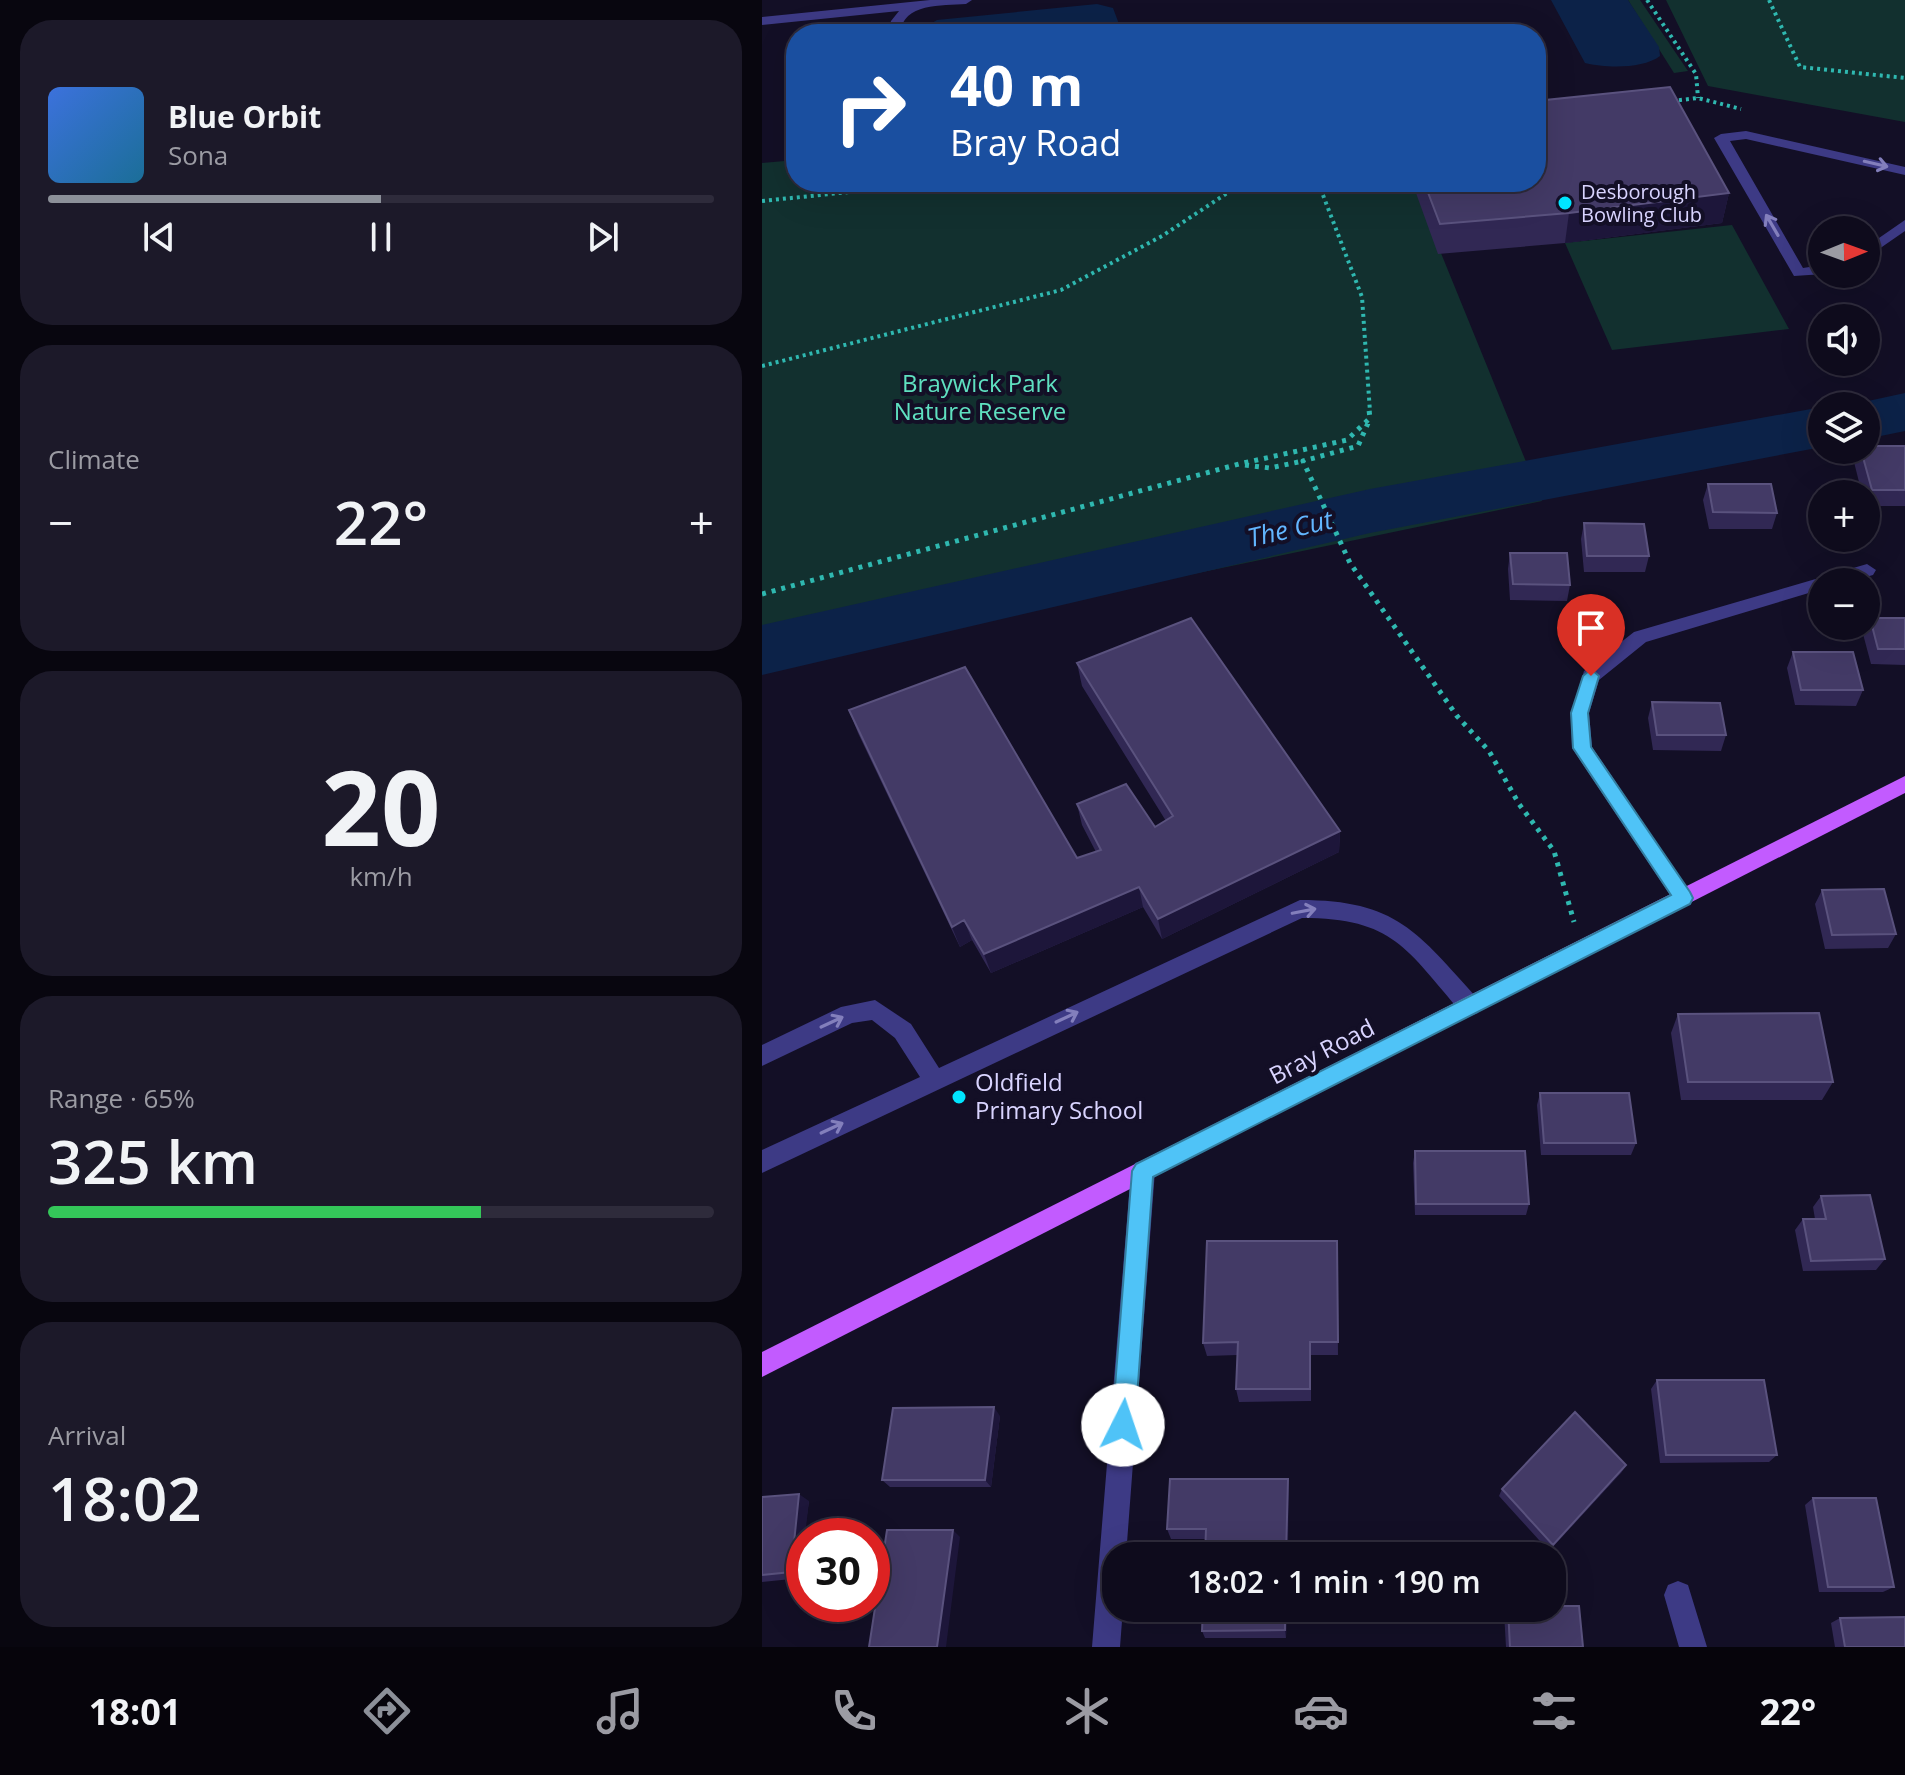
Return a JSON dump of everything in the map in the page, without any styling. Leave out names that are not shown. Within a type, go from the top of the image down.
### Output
[{"type":"main road","name":"Bray Road","points":[[762,1365],[1905,784]]},
{"type":"street","points":[[762,21],[966,0]]},
{"type":"street","points":[[895,24],[902,13],[913,6]]},
{"type":"street","points":[[1808,272],[1799,273],[1721,138],[1746,135],[1905,171]]},
{"type":"street","points":[[1880,243],[1905,224]]},
{"type":"street","points":[[1683,898],[1582,748],[1580,713],[1591,676],[1640,637],[1808,588]]},
{"type":"street","points":[[762,1162],[1300,909],[1334,907],[1371,915],[1399,928],[1470,1006]]},
{"type":"street","points":[[762,1056],[849,1014],[875,1010],[903,1031],[935,1080]]},
{"type":"street","points":[[1106,1647],[1143,1171]]},
{"type":"street","points":[[1678,1595],[1693,1647]]},
{"type":"path","points":[[1647,0],[1696,74],[1698,98],[1669,101]]},
{"type":"path","points":[[1769,0],[1800,67],[1905,78]]},
{"type":"path","points":[[762,201],[850,192]]},
{"type":"path","points":[[762,366],[1061,290],[1162,236],[1229,192]]},
{"type":"path","points":[[1239,464],[1270,468],[1358,446],[1370,418],[1362,297],[1322,192]]},
{"type":"path","points":[[762,594],[1239,464],[1347,440],[1370,418]]},
{"type":"path","points":[[1303,461],[1350,563],[1457,716],[1489,751],[1519,804],[1554,851],[1582,950]]},
{"type":"green space","points":[[1628,0],[1640,0],[1688,71],[1674,73]]},
{"type":"green space","points":[[1666,0],[1905,0],[1905,122],[1708,86]]},
{"type":"green space","name":"Braywick Park Nature Reserve","points":[[786,161],[786,192],[1416,192],[1542,501],[762,664],[762,163]]},
{"type":"green space","name":"Desborough Bowling Club","points":[[1732,225],[1789,329],[1612,350],[1565,243]]},
{"type":"water","points":[[1551,0],[1628,0],[1659,47],[1660,56],[1644,63],[1624,66],[1585,63]]},
{"type":"water","points":[[1097,4],[1113,8],[1119,24],[930,24],[937,20]]},
{"type":"building","points":[[1670,87],[1729,193],[1569,213],[1440,224],[1428,192],[1546,192],[1546,100]]},
{"type":"building","points":[[1880,446],[1905,446],[1905,490],[1880,490],[1880,480],[1869,480],[1865,464],[1880,464]]},
{"type":"building","points":[[1708,484],[1771,484],[1777,513],[1713,512]]},
{"type":"building","points":[[1584,523],[1644,524],[1649,556],[1587,556]]},
{"type":"building","points":[[1510,553],[1567,553],[1570,585],[1513,584]]},
{"type":"building","points":[[1191,618],[1340,831],[1158,919],[1139,887],[984,954],[964,920],[952,927],[849,710],[965,667],[1077,858],[1101,850],[1077,804],[1126,784],[1155,827],[1173,816],[1077,663]]},
{"type":"building","points":[[1880,618],[1905,618],[1905,649],[1878,649],[1876,640],[1880,640]]},
{"type":"building","points":[[1793,652],[1853,652],[1863,690],[1801,690]]},
{"type":"building","points":[[1652,702],[1720,703],[1726,735],[1657,735]]},
{"type":"building","points":[[1884,889],[1896,934],[1832,935],[1822,890]]},
{"type":"building","points":[[1819,1013],[1833,1082],[1688,1082],[1678,1014]]},
{"type":"building","points":[[1540,1093],[1629,1093],[1636,1143],[1544,1143]]},
{"type":"building","points":[[1415,1151],[1525,1151],[1529,1204],[1416,1204]]},
{"type":"building","points":[[1870,1195],[1885,1259],[1811,1261],[1803,1219],[1826,1219],[1821,1196]]},
{"type":"building","points":[[1207,1241],[1337,1241],[1338,1342],[1310,1342],[1310,1389],[1236,1389],[1238,1342],[1203,1343]]},
{"type":"building","points":[[1657,1380],[1764,1380],[1777,1455],[1666,1455]]},
{"type":"building","points":[[994,1407],[985,1480],[882,1480],[893,1408]]},
{"type":"building","points":[[1575,1412],[1626,1465],[1556,1542],[1550,1542],[1502,1489]]},
{"type":"building","points":[[1170,1479],[1288,1479],[1286,1542],[1206,1542],[1206,1529],[1167,1529]]},
{"type":"building","points":[[799,1494],[797,1518],[786,1518],[786,1573],[762,1575],[762,1497]]},
{"type":"building","points":[[1813,1498],[1876,1498],[1894,1587],[1828,1587]]},
{"type":"building","points":[[890,1530],[953,1530],[937,1647],[869,1647],[873,1622],[890,1622]]},
{"type":"building","points":[[1566,1606],[1579,1606],[1583,1647],[1510,1647],[1509,1622],[1566,1622]]},
{"type":"building","points":[[1905,1617],[1905,1647],[1845,1647],[1840,1618]]},
{"type":"building","points":[[1202,1622],[1285,1622],[1285,1630],[1202,1631]]},
{"type":"waterway","name":"The Cut","points":[[1880,416],[1905,412]]},
{"type":"waterway","name":"The Cut","points":[[762,650],[1370,511],[1808,430]]},
{"type":"place","name":"Desborough Bowling Club","points":[[1565,203]]},
{"type":"place","name":"Oldfield Primary School","points":[[959,1097]]},
{"type":"route","points":[[1123,1425],[1143,1171],[1683,898],[1582,748],[1580,713],[1591,676]]}]
